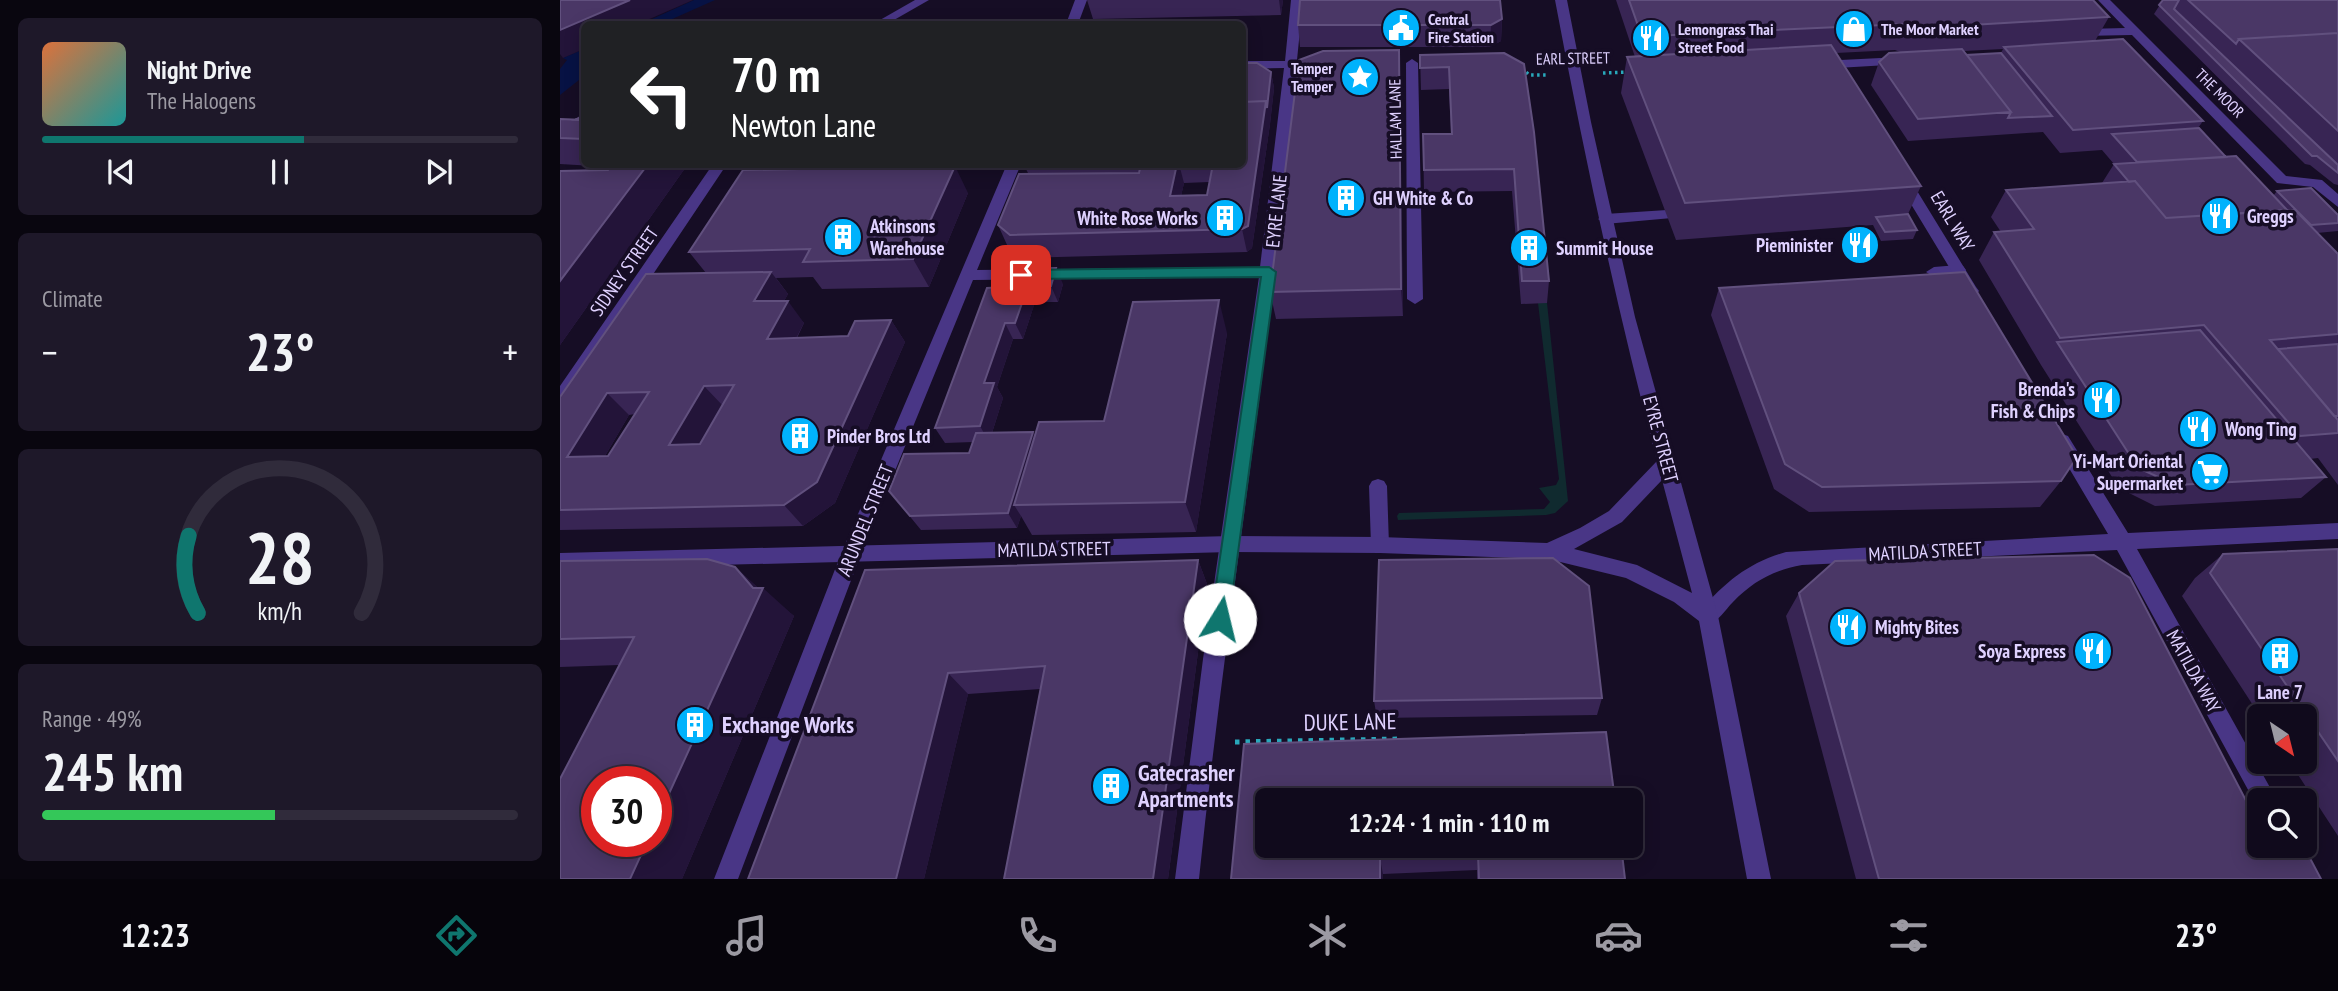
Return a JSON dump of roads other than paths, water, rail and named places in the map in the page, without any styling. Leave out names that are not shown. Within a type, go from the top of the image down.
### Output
[{"type":"street","points":[[884,21],[923,0]]},
{"type":"street","points":[[1073,21],[1081,0]]},
{"type":"street","name":"EYRE LANE","points":[[1187,879],[1201,744],[1269,272],[1297,0]]},
{"type":"street","name":"EYRE STREET","points":[[1561,0],[1574,74],[1627,317],[1708,616],[1759,879]]},
{"type":"street","name":"THE MOOR","points":[[2104,0],[2134,31],[2146,49],[2275,182],[2318,183],[2338,202]]},
{"type":"street","points":[[2085,33],[2134,31]]},
{"type":"street","points":[[1810,65],[1916,61]]},
{"type":"street","name":"HALLAM LANE","points":[[1411,63],[1415,299]]},
{"type":"street","points":[[1246,65],[1319,64]]},
{"type":"street","points":[[1835,64],[1846,85]]},
{"type":"street","name":"EARL WAY","points":[[1894,165],[1915,211],[1978,302]]},
{"type":"street","name":"SIDNEY STREET","points":[[560,399],[717,168]]},
{"type":"street","name":"ARUNDEL STREET","points":[[726,879],[851,554],[1012,168]]},
{"type":"street","points":[[1605,219],[1667,215]]},
{"type":"street","points":[[1934,272],[1958,270]]},
{"type":"street","points":[[966,275],[1269,272]]},
{"type":"street","points":[[2053,426],[2123,542]]},
{"type":"street","name":"MATILDA STREET","points":[[1548,551],[1586,536],[1613,521],[1668,461]]},
{"type":"street","points":[[1378,486],[1380,545]]},
{"type":"street","name":"MATILDA STREET","points":[[560,561],[1231,544],[1380,545],[1548,551],[1630,571],[1687,599],[1708,616],[1721,600],[1754,571],[1784,559],[2338,531]]},
{"type":"street","name":"MATILDA WAY","points":[[2123,542],[2259,788]]},
{"type":"place","name":"Central Fire Station","points":[[1401,28]]},
{"type":"place","name":"The Moor Market","points":[[1854,29]]},
{"type":"place","name":"Lemongrass Thai Street Food","points":[[1651,38]]},
{"type":"place","name":"Temper Temper","points":[[1360,77]]},
{"type":"place","name":"GH White & Co","points":[[1346,198]]},
{"type":"place","name":"Greggs","points":[[2220,216]]},
{"type":"place","name":"White Rose Works","points":[[1225,218]]},
{"type":"place","name":"Atkinsons Warehouse","points":[[843,237]]},
{"type":"place","name":"Pieminister","points":[[1860,245]]},
{"type":"place","name":"Summit House","points":[[1529,248]]},
{"type":"place","name":"Brenda's Fish & Chips","points":[[2102,400]]},
{"type":"place","name":"Wong Ting","points":[[2198,429]]},
{"type":"place","name":"Pinder Bros Ltd","points":[[800,436]]},
{"type":"place","name":"Yi-Mart Oriental Supermarket","points":[[2210,472]]},
{"type":"place","name":"Mighty Bites","points":[[1848,627]]},
{"type":"place","name":"Soya Express","points":[[2093,651]]},
{"type":"place","name":"Lane 7","points":[[2280,656]]},
{"type":"place","name":"Exchange Works","points":[[695,725]]},
{"type":"place","name":"Gatecrasher Apartments","points":[[1111,786]]}]
